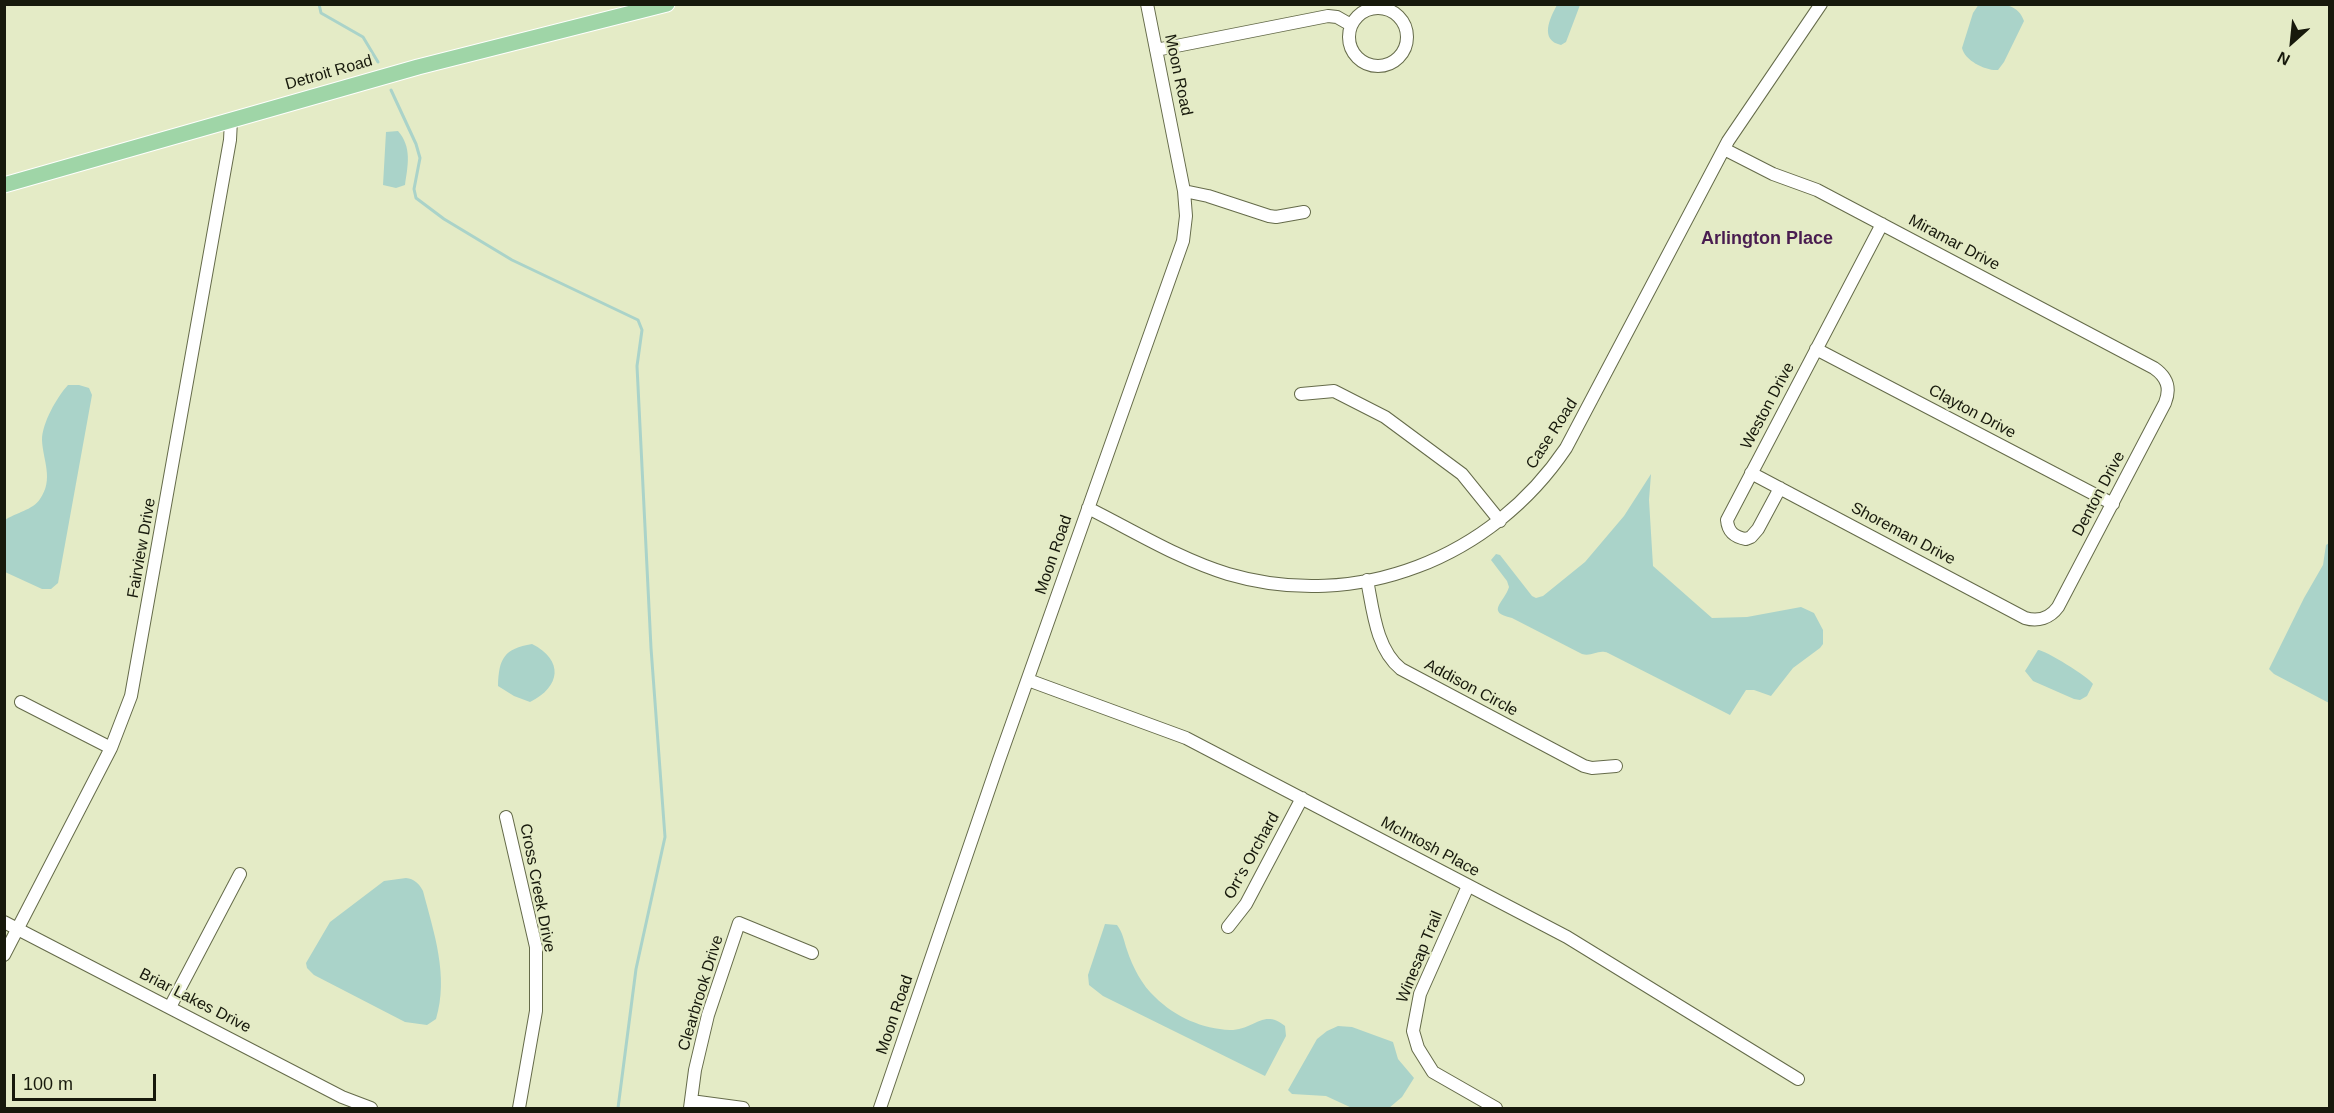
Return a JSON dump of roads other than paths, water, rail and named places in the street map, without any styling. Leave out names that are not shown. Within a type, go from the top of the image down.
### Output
[{"type":"main road","name":"Detroit Road","points":[[4,185],[418,67],[667,4]]},
{"type":"street","name":"Moon Road","points":[[880,1108],[1183,241],[1186,216],[1184,191],[1147,4]]},
{"type":"street","name":"Case Road","points":[[1088,508],[1187,558],[1243,578],[1309,586],[1367,580],[1412,569],[1447,555],[1500,521],[1546,476],[1576,432],[1724,149],[1743,117],[1821,4]]},
{"type":"street","points":[[1372,8],[1391,10],[1399,16],[1407,33],[1403,52],[1389,64],[1369,65],[1360,61],[1349,44],[1348,34],[1351,25],[1356,17],[1372,8]]},
{"type":"street","points":[[1156,50],[1328,16],[1337,17],[1351,25]]},
{"type":"street","name":"Fairview Drive","points":[[4,955],[111,748],[131,696],[228,152],[231,120]]},
{"type":"street","name":"Miramar Drive","points":[[1724,149],[1765,171],[1817,190],[2154,368],[2163,376]]},
{"type":"street","points":[[1184,191],[1208,196],[1269,216],[1304,212]]},
{"type":"street","name":"Weston Drive","points":[[1780,488],[1756,533],[1746,539],[1735,536],[1728,529],[1727,520],[1882,224]]},
{"type":"street","name":"Clayton Drive","points":[[1816,349],[2113,504]]},
{"type":"street","name":"Denton Drive","points":[[2041,619],[2054,613],[2058,607],[2165,403],[2168,388],[2163,376]]},
{"type":"street","points":[[1301,394],[1334,391],[1385,417],[1462,474],[1500,521]]},
{"type":"street","name":"Shoreman Drive","points":[[1751,473],[2025,618],[2041,619]]},
{"type":"street","name":"Addison Circle","points":[[1367,580],[1381,641],[1388,655],[1401,669],[1584,766],[1592,768],[1616,766]]},
{"type":"street","name":"McIntosh Place","points":[[1028,680],[1178,734],[1302,798],[1572,940],[1798,1079]]},
{"type":"street","points":[[21,702],[111,748]]},
{"type":"street","name":"Orr's Orchard","points":[[1228,927],[1246,904],[1302,798]]},
{"type":"street","name":"Cross Creek Drive","points":[[506,817],[536,947],[536,1011],[519,1108]]},
{"type":"street","points":[[170,1007],[240,874]]},
{"type":"street","name":"Winesap Trail","points":[[1468,886],[1420,994],[1413,1031],[1418,1048],[1433,1072],[1496,1108]]},
{"type":"street","name":"Briar Lakes Drive","points":[[4,922],[342,1096],[371,1108]]},
{"type":"street","name":"Clearbrook Drive","points":[[691,1105],[695,1070],[708,1015],[739,923],[812,953]]},
{"type":"street","points":[[691,1105],[743,1108]]},
{"type":"water","points":[[1979,4],[1999,4],[2011,7],[2021,15],[2024,21],[1998,70],[1977,64],[1967,57],[1962,48],[1973,13]]},
{"type":"water","points":[[1557,5],[1580,5],[1566,42],[1561,45],[1554,42],[1548,34],[1549,22]]},
{"type":"water","points":[[398,131],[405,143],[408,163],[405,185],[396,188],[383,185],[386,132]]},
{"type":"water","points":[[68,385],[89,388],[92,395],[58,583],[51,589],[42,589],[5,572],[5,520],[33,506],[44,492],[47,470],[43,433],[51,411]]},
{"type":"water","points":[[1651,474],[1649,500],[1653,566],[1712,618],[1747,617],[1801,607],[1814,613],[1823,630],[1823,644],[1820,648],[1793,668],[1771,696],[1754,690],[1746,690],[1730,715],[1608,653],[1582,654],[1504,616],[1498,610],[1509,587],[1491,560],[1496,554],[1500,555],[1532,596],[1536,598],[1543,596],[1585,562],[1624,516]]},
{"type":"water","points":[[2330,543],[2329,703],[2274,674],[2269,669],[2323,565],[2326,545]]},
{"type":"water","points":[[532,644],[550,658],[555,673],[548,689],[530,702],[498,686],[500,668],[505,656],[515,649]]},
{"type":"water","points":[[2038,650],[2076,670],[2090,681],[2093,684],[2087,696],[2080,700],[2074,699],[2033,681],[2025,671]]},
{"type":"water","points":[[406,878],[416,882],[423,891],[438,955],[440,1003],[436,1019],[427,1025],[405,1022],[314,975],[307,968],[306,963],[330,922],[384,881]]},
{"type":"water","points":[[1105,924],[1117,925],[1142,982],[1163,1004],[1180,1016],[1210,1027],[1230,1030],[1246,1027],[1265,1019],[1277,1021],[1285,1026],[1286,1036],[1265,1076],[1103,996],[1089,985],[1088,975]]},
{"type":"water","points":[[1338,1026],[1352,1027],[1393,1042],[1398,1059],[1414,1078],[1402,1097],[1389,1108],[1352,1108],[1326,1096],[1292,1094],[1288,1090],[1317,1039]]},
{"type":"waterway","points":[[319,4],[321,13],[363,37],[378,62]]},
{"type":"waterway","points":[[391,90],[416,144],[420,158],[414,189],[416,198],[444,219],[512,260],[638,320],[642,330],[637,366],[651,648],[665,837],[636,969],[618,1108]]},
{"type":"district","name":"Arlington Place","points":[[1767,239]]}]
